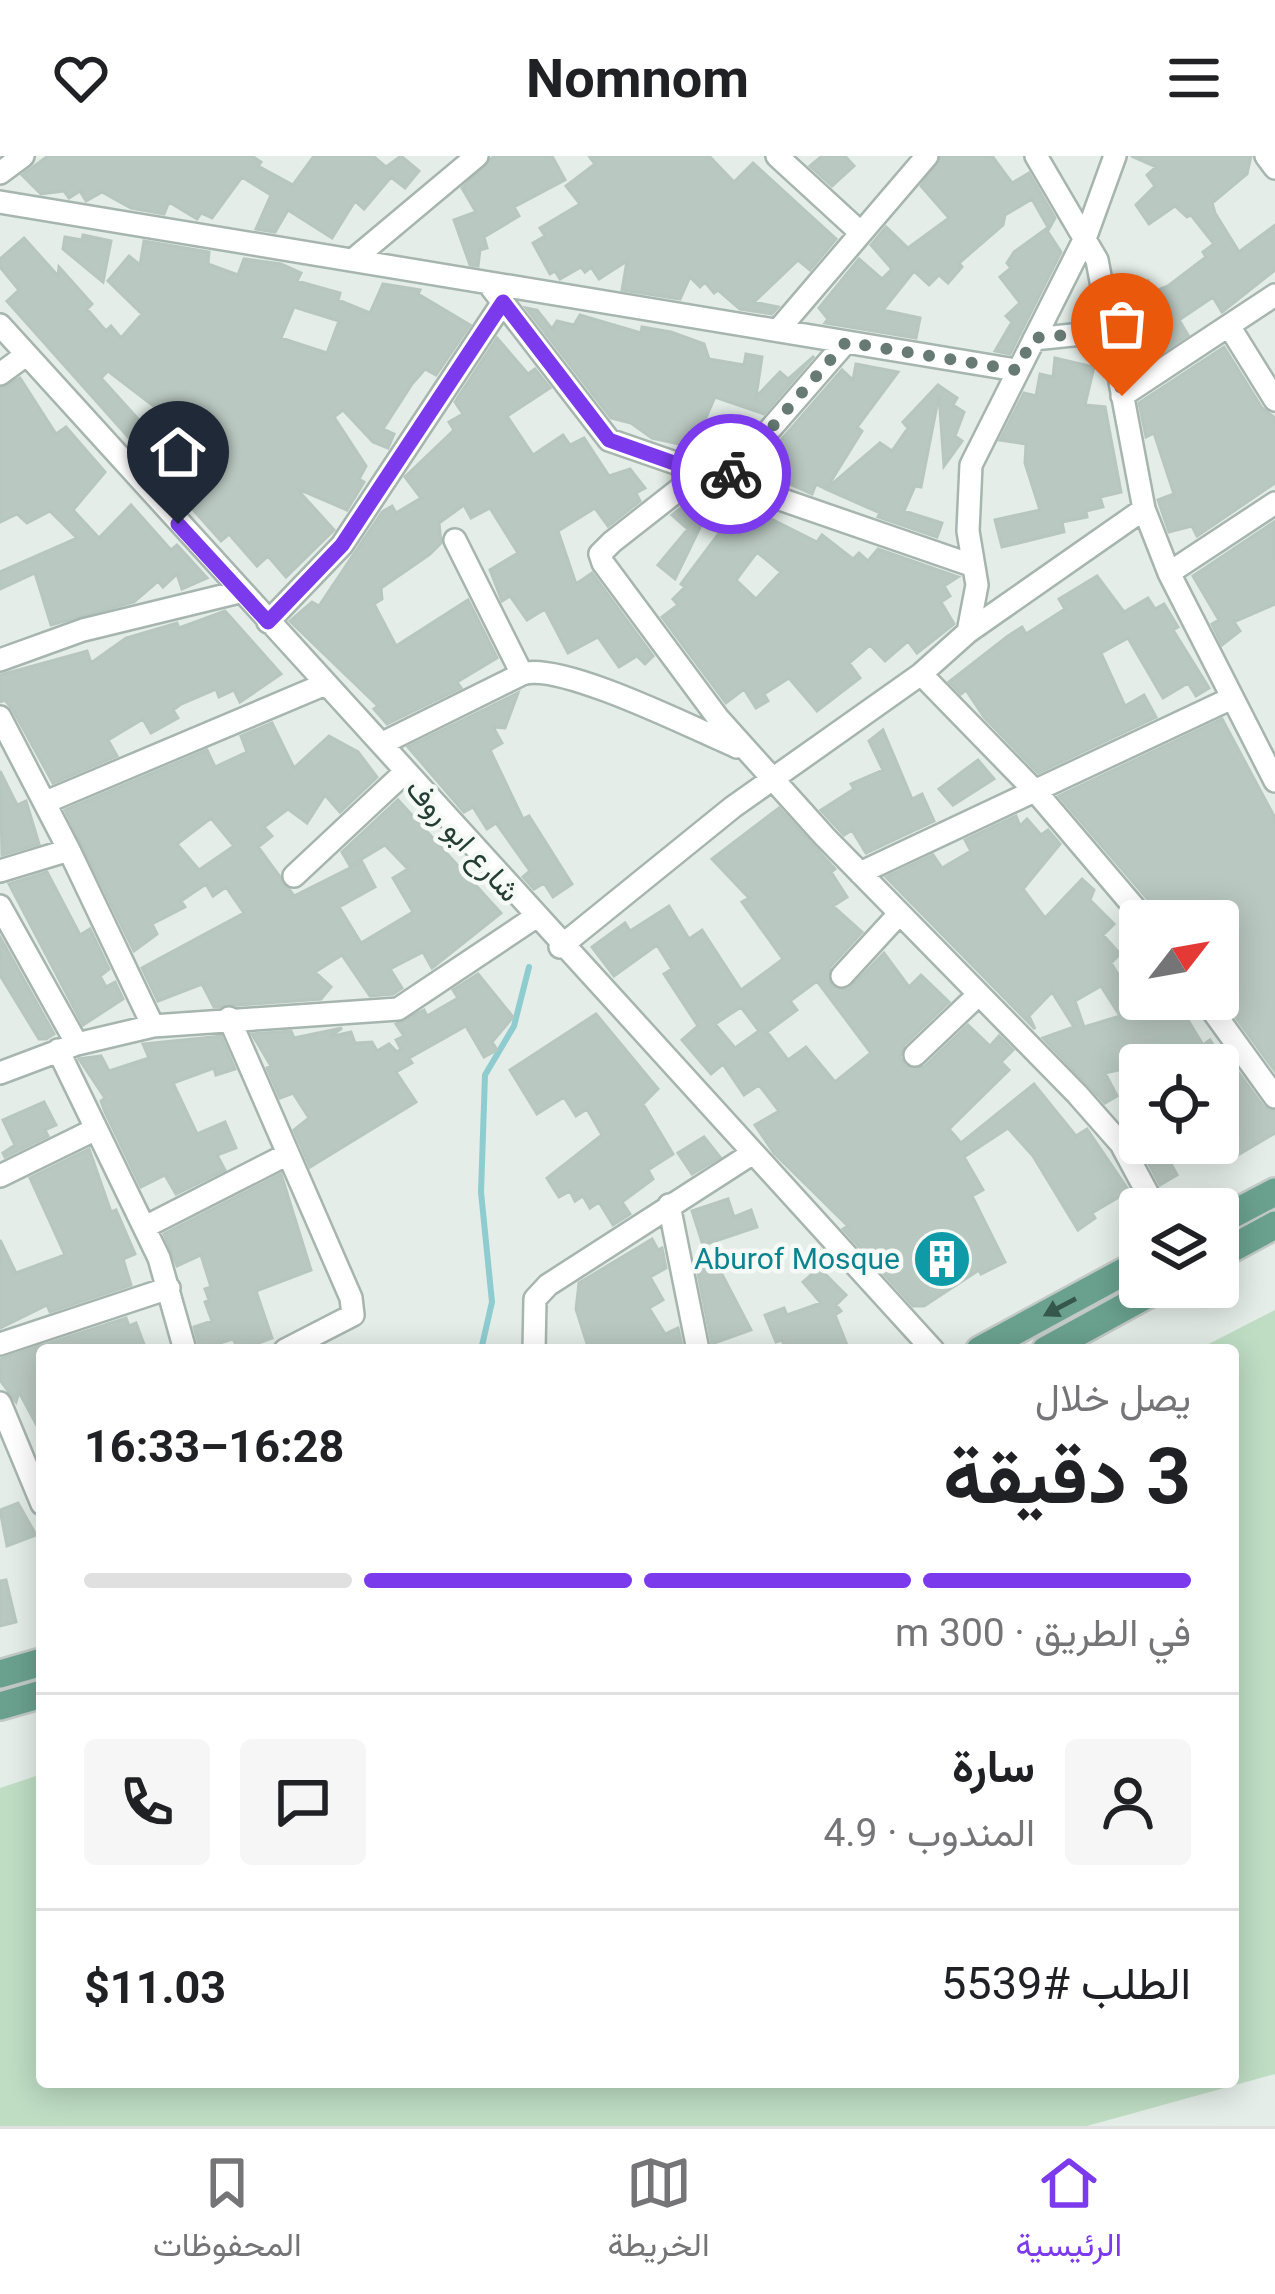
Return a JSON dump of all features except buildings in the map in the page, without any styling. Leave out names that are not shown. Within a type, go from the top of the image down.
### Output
[{"type":"main road","points":[[1239,1211],[1275,1192]]},
{"type":"main road","points":[[1239,1245],[1275,1225]]},
{"type":"main road","points":[[991,1344],[1119,1274]]},
{"type":"main road","points":[[1057,1344],[1123,1308]]},
{"type":"main road","points":[[0,1674],[36,1664]]},
{"type":"main road","points":[[0,1706],[36,1696]]},
{"type":"street","points":[[0,173],[23,156]]},
{"type":"street","points":[[354,260],[478,156]]},
{"type":"street","points":[[777,156],[861,232]]},
{"type":"street","points":[[779,329],[927,156]]},
{"type":"street","points":[[1036,156],[1086,236],[1111,331],[1144,509],[1169,573],[1232,698],[1266,742],[1275,781]]},
{"type":"street","points":[[968,632],[976,585],[971,565],[971,465],[1086,236],[1115,156]]},
{"type":"street","points":[[1266,156],[1275,168]]},
{"type":"street","points":[[0,202],[286,253],[354,260],[497,294],[779,329],[1016,370]]},
{"type":"street","points":[[497,294],[609,440],[971,565]]},
{"type":"street","points":[[268,622],[342,545],[497,294]]},
{"type":"street","points":[[1122,396],[1275,295]]},
{"type":"street","name":"شارع ابو روف","points":[[0,325],[322,685],[385,742],[404,774],[534,918],[928,1344]]},
{"type":"street","points":[[1229,326],[1275,400]]},
{"type":"street","points":[[1034,338],[1111,331]]},
{"type":"street","points":[[725,481],[846,342]]},
{"type":"street","points":[[0,374],[26,355]]},
{"type":"street","points":[[700,473],[601,554],[703,699],[746,751],[1121,1144],[1145,1188]]},
{"type":"street","points":[[1169,573],[1275,503]]},
{"type":"street","points":[[560,946],[770,778],[921,674],[968,632],[1144,509]]},
{"type":"street","points":[[455,540],[522,674]]},
{"type":"street","points":[[0,660],[83,630],[239,592]]},
{"type":"street","points":[[385,742],[522,674],[542,671],[604,690],[746,751]]},
{"type":"street","points":[[921,674],[1037,794],[1128,900]]},
{"type":"street","points":[[46,802],[322,685]]},
{"type":"street","points":[[860,873],[1037,794],[1232,698]]},
{"type":"street","points":[[0,717],[153,1025]]},
{"type":"street","points":[[294,876],[404,774]]},
{"type":"street","points":[[0,871],[69,850]]},
{"type":"street","points":[[0,906],[68,1047],[97,1129],[145,1227],[170,1288],[184,1344]]},
{"type":"street","points":[[842,976],[899,914]]},
{"type":"street","points":[[0,1072],[68,1047],[153,1025],[398,1009],[534,918]]},
{"type":"street","points":[[914,1055],[978,995]]},
{"type":"street","points":[[229,1018],[351,1298],[352,1315],[297,1344]]},
{"type":"street","points":[[1219,1020],[1275,1097]]},
{"type":"street","points":[[0,1176],[97,1129]]},
{"type":"street","points":[[535,1344],[535,1299],[753,1153]]},
{"type":"street","points":[[145,1227],[286,1155]]},
{"type":"street","points":[[669,1205],[697,1344]]},
{"type":"street","points":[[0,1344],[170,1288]]},
{"type":"street","points":[[0,1402],[36,1474]]},
{"type":"green space","points":[[1275,1310],[1275,2074],[1239,2084],[1239,1344],[1209,1344]]},
{"type":"green space","points":[[36,1776],[36,2088],[1224,2088],[1087,2126],[0,2126],[0,1788]]},
{"type":"waterway","points":[[482,1344],[492,1302],[481,1192],[485,1075],[514,1026],[529,967]]},
{"type":"way so far","points":[[731,474],[846,342],[1016,370],[1034,338],[1111,331],[1122,396]]},
{"type":"place","name":"Aburof Mosque","points":[[942,1259]]},
{"type":"route","points":[[178,524],[268,622],[342,545],[503,302],[609,440],[725,481],[731,474]]}]
